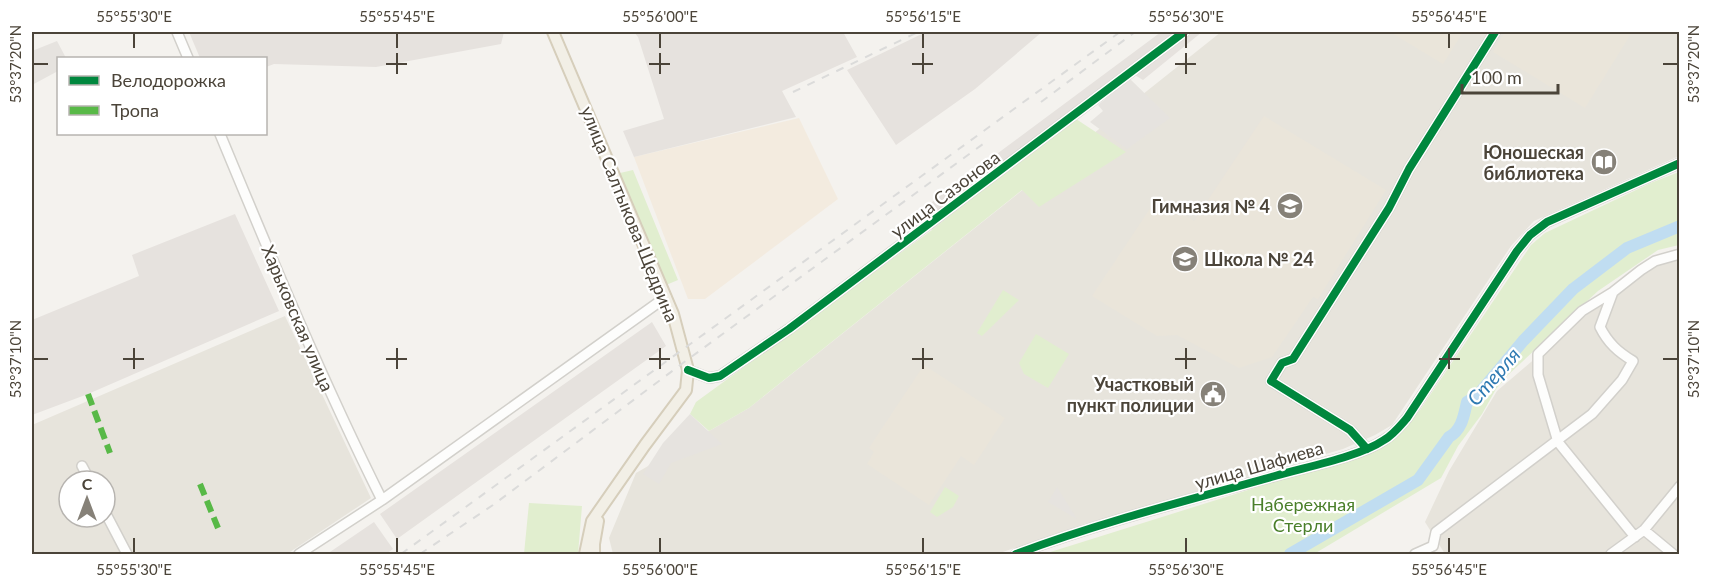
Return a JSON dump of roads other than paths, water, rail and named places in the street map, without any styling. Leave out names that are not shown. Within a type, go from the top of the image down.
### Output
[{"type":"main road","name":"улица Салтыкова-Щедрина","points":[[553,32],[673,314],[688,370]]},
{"type":"main road","points":[[585,555],[588,532],[601,506],[686,390],[688,370]]},
{"type":"main road","points":[[594,555],[601,506]]},
{"type":"street","points":[[177,32],[188,57]]},
{"type":"street","name":"улица Сазонова","points":[[688,370],[709,378],[720,376],[799,322],[1184,32]]},
{"type":"street","points":[[1367,449],[1350,430],[1271,381],[1282,363],[1293,359],[1306,339],[1389,208],[1409,169],[1495,32]]},
{"type":"street","name":"Харьковская улица","points":[[220,135],[302,330],[344,424],[382,500]]},
{"type":"street","name":"улица Шафиева","points":[[1016,555],[1090,529],[1367,449],[1388,437],[1407,418],[1506,267],[1530,235],[1547,222],[1680,163]]},
{"type":"street","points":[[1635,537],[1558,442],[1538,375],[1538,354],[1582,311],[1613,292],[1655,261],[1680,254]]},
{"type":"street","points":[[1441,555],[1434,546],[1436,532],[1558,442],[1592,414],[1622,380],[1633,361],[1616,350],[1600,327],[1613,292]]},
{"type":"street","points":[[299,555],[382,500],[666,297]]},
{"type":"street","points":[[1611,555],[1644,530],[1680,486]]},
{"type":"street","points":[[114,529],[128,555]]},
{"type":"street","points":[[1644,530],[1673,555]]},
{"type":"street","points":[[1415,555],[1434,546]]},
{"type":"waterway","name":"Стерля","points":[[1290,554],[1418,480],[1449,437],[1460,426],[1467,402],[1477,396],[1523,341],[1573,289],[1627,248],[1680,226]]},
{"type":"railway","points":[[793,92],[918,32]]},
{"type":"railway","points":[[401,554],[1120,32]]},
{"type":"railway","points":[[1041,102],[1135,32]]},
{"type":"railway","points":[[420,554],[493,505],[983,144]]},
{"type":"place","name":"Юношеская библиотека","points":[[1604,162]]},
{"type":"place","name":"Гимназия № 4","points":[[1290,206]]},
{"type":"place","name":"Школа № 24","points":[[1185,259]]},
{"type":"place","name":"Участковый пункт полиции","points":[[1213,394]]},
{"type":"park label","name":"Набережная Стерли","points":[[1303,514]]}]
